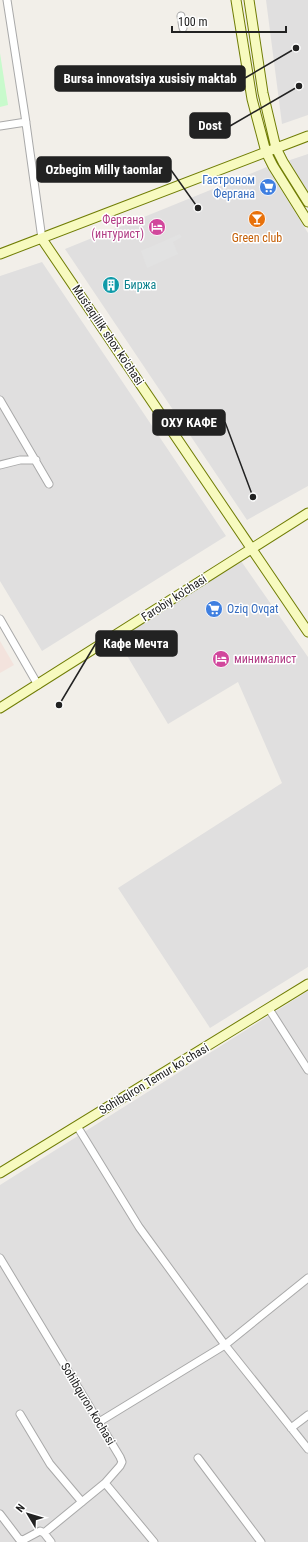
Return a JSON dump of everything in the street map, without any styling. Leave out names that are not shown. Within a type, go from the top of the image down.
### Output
[{"type":"main road","points":[[236,0],[252,99],[266,152],[273,166],[308,222]]},
{"type":"main road","points":[[249,0],[263,93],[276,148],[308,202]]},
{"type":"main road","points":[[0,254],[308,136]]},
{"type":"main road","name":"Mustaqillik shox ko'chasi","points":[[42,239],[308,632]]},
{"type":"main road","name":"Farobiy ko'chasi","points":[[0,708],[308,513]]},
{"type":"main road","name":"Sohibqiron Temur koʻchasi","points":[[0,1173],[308,984]]},
{"type":"street","name":"Mustaqillik shox ko'chasi","points":[[7,0],[42,239]]},
{"type":"street","points":[[181,16],[183,28]]},
{"type":"street","points":[[0,126],[26,122]]},
{"type":"street","points":[[0,400],[50,484]]},
{"type":"street","points":[[0,465],[20,460],[36,460]]},
{"type":"street","points":[[0,619],[38,685]]},
{"type":"street","points":[[268,1009],[308,1070]]},
{"type":"street","points":[[77,1126],[139,1227],[225,1345],[308,1449]]},
{"type":"street","name":"Sohibquron kochasi","points":[[0,1258],[122,1462],[105,1483]]},
{"type":"street","points":[[99,1422],[225,1345],[308,1278]]},
{"type":"street","points":[[20,1414],[50,1464],[82,1502]]},
{"type":"street","points":[[291,1428],[308,1415]]},
{"type":"street","points":[[198,1458],[261,1542]]},
{"type":"street","points":[[44,1534],[105,1483],[154,1542]]},
{"type":"street","points":[[0,1514],[19,1539],[26,1539],[36,1532],[42,1532],[51,1542]]},
{"type":"shaded area","points":[[266,0],[308,0],[308,115],[282,124]]},
{"type":"shaded area","points":[[308,154],[308,193],[287,161]]},
{"type":"shaded area","points":[[267,167],[308,233],[308,486],[247,520],[65,249]]},
{"type":"shaded area","points":[[180,234],[182,237],[173,242],[178,254],[147,268],[141,251]]},
{"type":"shaded area","points":[[42,262],[226,536],[42,651],[0,581],[0,276]]},
{"type":"shaded area","points":[[241,561],[308,657],[308,967],[210,1028],[118,888],[282,783],[238,682],[168,724],[117,639]]},
{"type":"shaded area","points":[[0,641],[14,665],[0,673]]},
{"type":"shaded area","points":[[308,991],[308,1542],[0,1542],[0,1185]]},
{"type":"green space","points":[[0,53],[8,105],[0,107]]},
{"type":"place","name":"Bursa innovatsiya xusisiy maktab","points":[[296,48]]},
{"type":"place","name":"Dost","points":[[299,86]]},
{"type":"place","name":"Гастроном Фергана","points":[[268,187]]},
{"type":"place","name":"Ozbegim Milly taomlar","points":[[198,208]]},
{"type":"place","name":"Green club","points":[[257,219]]},
{"type":"place","name":"Фергана (интурист)","points":[[157,227]]},
{"type":"place","name":"Биржа","points":[[111,285]]},
{"type":"place","name":"ОХУ КАФЕ","points":[[253,497]]},
{"type":"place","name":"Oziq Ovqat","points":[[214,609]]},
{"type":"place","name":"минималист","points":[[221,659]]},
{"type":"place","name":"Кафе Мечта","points":[[59,705]]}]
